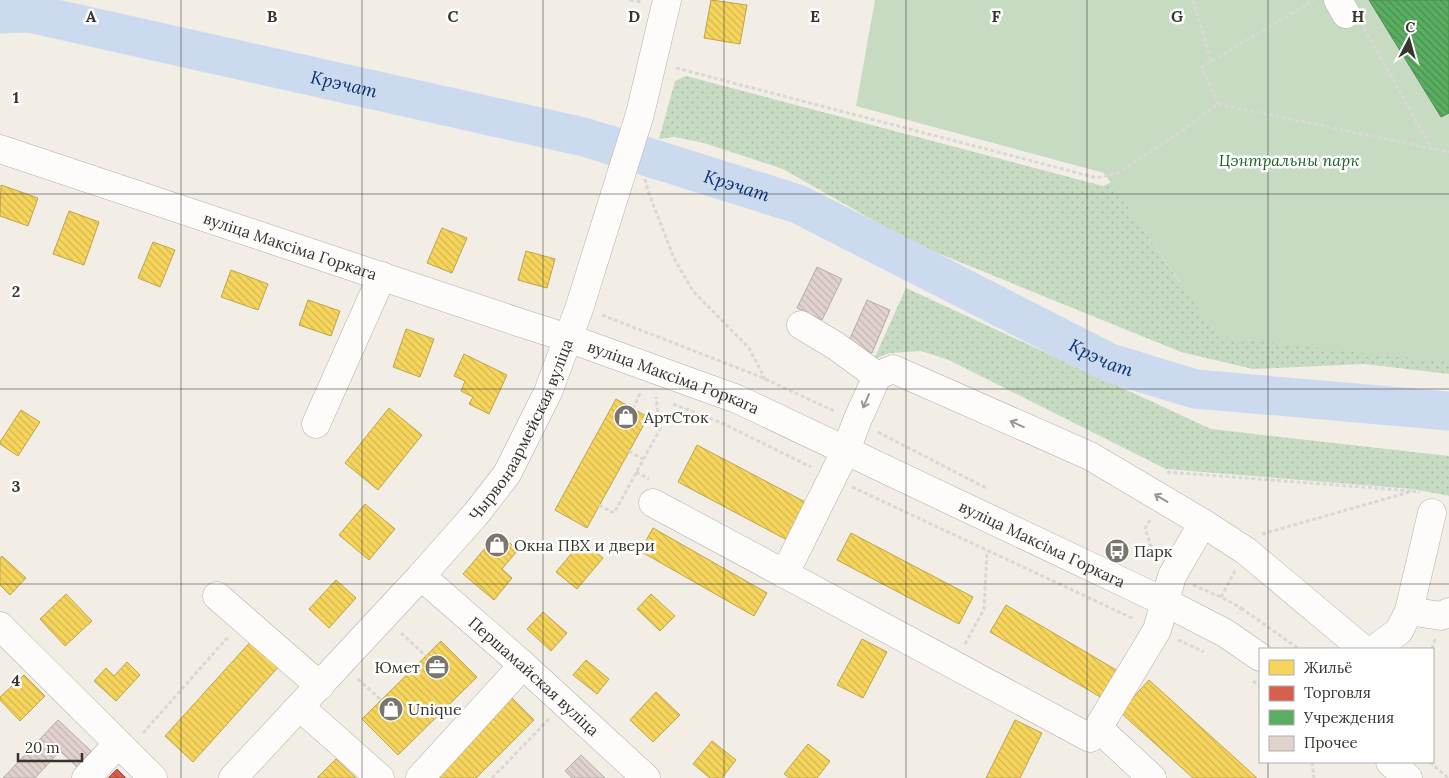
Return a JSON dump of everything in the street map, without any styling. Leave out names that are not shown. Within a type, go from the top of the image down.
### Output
[{"type":"street","name":"Чырвонаармейская вуліца","points":[[233,778],[421,576],[475,516],[507,474],[548,392],[579,308],[632,176],[640,114],[667,0]]},
{"type":"street","name":"вуліца Максіма Горкага","points":[[0,149],[568,338],[737,399],[1165,602],[1225,633],[1253,667]]},
{"type":"street","points":[[316,424],[382,276]]},
{"type":"street","points":[[802,326],[836,346],[877,376]]},
{"type":"street","points":[[784,574],[846,450],[877,376],[893,369],[1090,456],[1203,523],[1246,551],[1362,648]]},
{"type":"street","points":[[653,503],[1090,738],[1098,728],[1157,630],[1172,576],[1203,523]]},
{"type":"street","points":[[1375,648],[1399,631],[1409,610],[1427,503]]},
{"type":"street","name":"Першамайская вуліца","points":[[421,576],[523,665],[646,778]]},
{"type":"street","points":[[217,596],[320,686]]},
{"type":"street","points":[[1409,610],[1441,616],[1449,612]]},
{"type":"street","points":[[0,626],[129,741],[153,778]]},
{"type":"street","points":[[420,778],[523,665]]},
{"type":"street","points":[[300,707],[380,778]]},
{"type":"street","points":[[1098,728],[1152,778]]},
{"type":"street","points":[[86,778],[129,741]]},
{"type":"street","points":[[1391,763],[1408,778]]},
{"type":"path","points":[[1193,0],[1211,61]]},
{"type":"path","points":[[1218,104],[1202,67],[1315,0]]},
{"type":"path","points":[[1348,13],[1432,149]]},
{"type":"path","points":[[673,67],[1097,178],[1119,172],[1183,130],[1218,104],[1449,152]]},
{"type":"path","points":[[632,176],[648,191],[674,258],[693,291],[749,348],[765,379]]},
{"type":"path","points":[[632,388],[722,423],[832,478],[1211,655]]},
{"type":"path","points":[[633,409],[641,391]]},
{"type":"path","points":[[599,505],[614,512],[660,430],[656,398]]},
{"type":"path","points":[[629,451],[643,459]]},
{"type":"path","points":[[1164,472],[1413,491],[1427,503]]},
{"type":"path","points":[[1221,597],[1254,536],[1413,491]]},
{"type":"path","points":[[1157,562],[1145,528],[1162,499]]},
{"type":"path","points":[[963,647],[984,608],[988,551]]},
{"type":"path","points":[[1241,608],[1298,648]]},
{"type":"path","points":[[129,741],[244,619]]},
{"type":"path","points":[[399,631],[426,656]]},
{"type":"path","points":[[1253,667],[1259,683]]},
{"type":"path","points":[[355,677],[381,700]]},
{"type":"path","points":[[492,778],[564,703]]},
{"type":"path","points":[[1312,763],[1314,778]]},
{"type":"path","points":[[1431,763],[1448,778]]},
{"type":"green space","name":"Цэнтральны парк","points":[[875,0],[1449,0],[1449,362],[1218,337],[1104,173],[856,106]]},
{"type":"green space","points":[[686,76],[1103,186],[1111,182],[1180,283],[1449,334],[1449,374],[1364,364],[1253,369],[1181,352],[913,243],[783,169],[704,143],[675,137],[659,139],[675,81]]},
{"type":"green space","points":[[906,288],[1211,429],[1449,456],[1449,496],[1413,489],[1166,469],[949,360],[921,351],[890,353],[874,359]]},
{"type":"building: Жильё","points":[[711,0],[747,5],[740,44],[704,38]]},
{"type":"building: Жильё","points":[[1,185],[38,198],[28,226],[0,216]]},
{"type":"building: Жильё","points":[[69,211],[99,222],[84,265],[53,254]]},
{"type":"building: Жильё","points":[[442,228],[467,238],[452,273],[427,263]]},
{"type":"building: Жильё","points":[[153,242],[175,250],[160,287],[138,278]]},
{"type":"building: Жильё","points":[[526,251],[555,259],[547,288],[518,280]]},
{"type":"building: Жильё","points":[[231,270],[268,284],[258,310],[221,297]]},
{"type":"building: Жильё","points":[[308,300],[340,311],[331,336],[299,325]]},
{"type":"building: Жильё","points":[[406,329],[434,339],[420,377],[393,367]]},
{"type":"building: Жильё","points":[[464,354],[507,375],[489,414],[469,404],[473,397],[461,391],[465,381],[454,376]]},
{"type":"building: Жильё","points":[[616,399],[648,417],[587,528],[555,510]]},
{"type":"building: Жильё","points":[[389,408],[422,435],[378,490],[345,463]]},
{"type":"building: Жильё","points":[[21,410],[40,422],[18,456],[0,444],[0,442]]},
{"type":"building: Жильё","points":[[697,445],[809,504],[789,541],[678,482]]},
{"type":"building: Жильё","points":[[365,504],[395,529],[369,560],[339,535]]},
{"type":"building: Жильё","points":[[653,528],[767,593],[754,616],[640,551]]},
{"type":"building: Жильё","points":[[498,533],[518,550],[502,569],[512,578],[494,600],[463,574]]},
{"type":"building: Жильё","points":[[851,533],[973,597],[959,624],[837,560]]},
{"type":"building: Жильё","points":[[582,541],[603,558],[577,589],[556,572]]},
{"type":"building: Жильё","points":[[2,556],[26,578],[10,595],[0,585],[0,558]]},
{"type":"building: Жильё","points":[[336,580],[356,598],[329,628],[309,609]]},
{"type":"building: Жильё","points":[[66,594],[92,621],[65,646],[40,619]]},
{"type":"building: Жильё","points":[[651,594],[675,616],[660,631],[637,609]]},
{"type":"building: Жильё","points":[[1006,605],[1118,671],[1102,698],[990,632]]},
{"type":"building: Жильё","points":[[543,612],[567,633],[551,651],[527,629]]},
{"type":"building: Жильё","points":[[253,639],[281,664],[193,762],[165,736]]},
{"type":"building: Жильё","points":[[862,639],[887,652],[863,698],[837,685]]},
{"type":"building: Жильё","points":[[441,641],[477,677],[398,755],[362,719]]},
{"type":"building: Жильё","points":[[586,660],[609,679],[597,694],[573,675]]},
{"type":"building: Жильё","points":[[127,662],[140,675],[116,701],[94,681],[106,668],[114,676]]},
{"type":"building: Жильё","points":[[24,675],[45,696],[20,721],[0,700],[0,697]]},
{"type":"building: Жильё","points":[[1149,680],[1257,778],[1193,778],[1120,712]]},
{"type":"building: Жильё","points":[[656,692],[680,715],[653,742],[630,720]]},
{"type":"building: Жильё","points":[[512,698],[534,720],[476,778],[432,778]]},
{"type":"building: Жильё","points":[[1015,720],[1042,733],[1020,778],[986,778]]},
{"type":"building: Жильё","points":[[712,741],[736,760],[722,778],[710,778],[693,764]]},
{"type":"building: Жильё","points":[[808,744],[830,761],[817,778],[790,778],[784,774]]},
{"type":"building: Жильё","points":[[336,759],[356,778],[317,778]]},
{"type":"building: Торговля","points":[[117,769],[126,778],[108,778]]},
{"type":"building: Учреждения","points":[[1369,0],[1449,0],[1449,113],[1441,117]]},
{"type":"building: Прочее","points":[[817,267],[842,279],[822,320],[797,308]]},
{"type":"building: Прочее","points":[[867,300],[890,310],[872,353],[848,343]]},
{"type":"building: Прочее","points":[[58,720],[91,751],[77,767],[60,751],[35,778],[3,778]]},
{"type":"building: Прочее","points":[[581,755],[605,778],[572,778],[565,771]]},
{"type":"waterway","name":"Крэчат","points":[[0,14],[29,13],[584,137],[798,204],[1110,363],[1195,389],[1449,411]]},
{"type":"place","name":"АртСток","points":[[626,417]]},
{"type":"place","name":"Окна ПВХ и двери","points":[[497,545]]},
{"type":"place","name":"Парк","points":[[1117,551]]},
{"type":"place","name":"Юмет","points":[[437,667]]},
{"type":"place","name":"Unique","points":[[391,709]]}]
